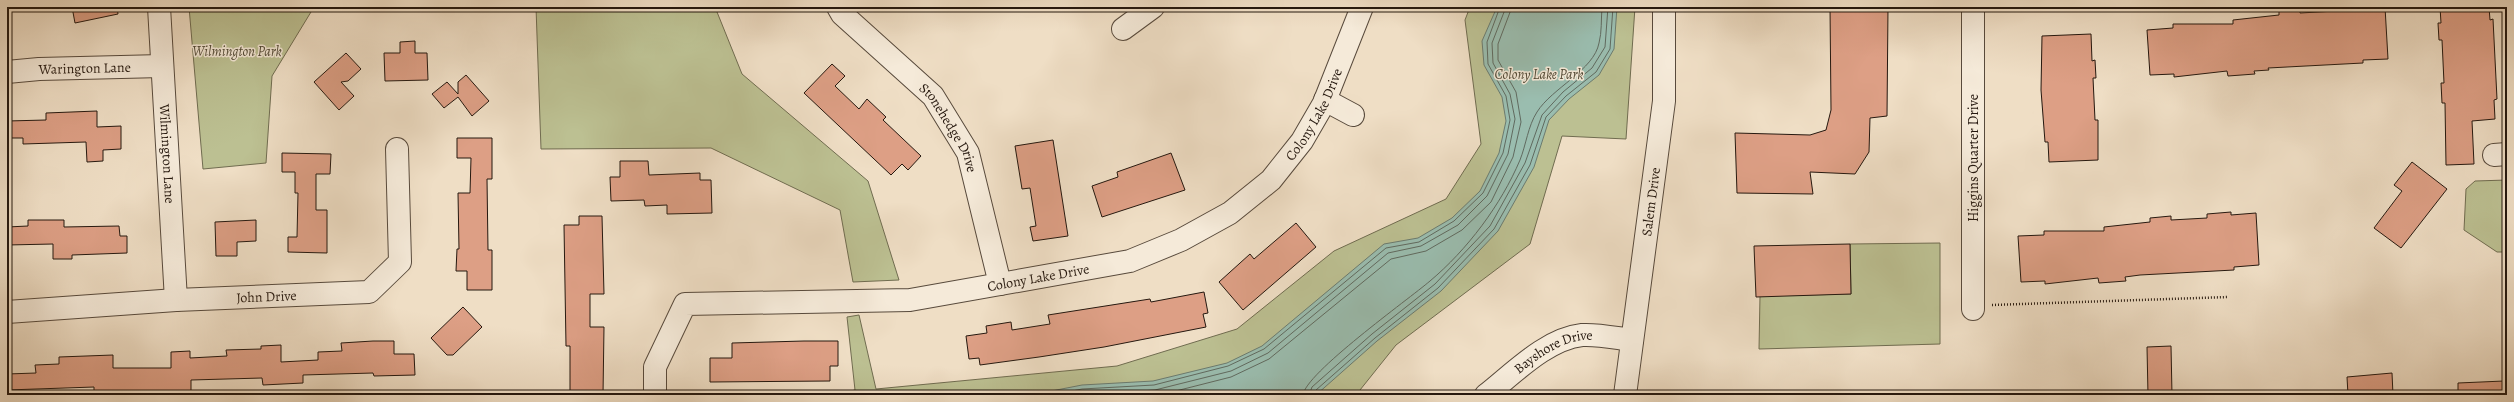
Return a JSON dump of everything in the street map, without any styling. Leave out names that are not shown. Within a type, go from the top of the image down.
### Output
[{"type":"street","name":"Wilmington Lane","points":[[159,7],[176,300]]},
{"type":"street","name":"Stonehedge Drive","points":[[838,7],[842,14],[933,96],[968,153],[1000,284]]},
{"type":"street","points":[[1123,29],[1153,7]]},
{"type":"street","name":"Colony Lake Drive","points":[[655,395],[655,367],[685,304],[910,300],[1130,261],[1181,240],[1230,213],[1271,180],[1302,141],[1325,100],[1362,7]]},
{"type":"street","name":"Salem Drive","points":[[1625,395],[1664,101],[1664,7]]},
{"type":"street","name":"Higgins Quarter Drive","points":[[1973,7],[1973,307]]},
{"type":"street","name":"Warington Lane","points":[[7,72],[39,69],[162,66]]},
{"type":"street","points":[[1325,100],[1353,115]]},
{"type":"street","name":"John Drive","points":[[7,312],[176,300],[369,292],[400,262],[397,149]]},
{"type":"street","name":"Bayshore Drive","points":[[1486,395],[1540,353],[1566,339],[1582,335],[1632,340]]},
{"type":"path","points":[[1973,307],[2228,297]]},
{"type":"green space","name":"Wilmington Park","points":[[189,7],[314,7],[272,76],[266,163],[203,169]]},
{"type":"green space","points":[[536,7],[715,7],[742,74],[868,181],[899,280],[853,282],[840,210],[711,148],[541,149]]},
{"type":"green space","name":"Colony Lake Park","points":[[1470,7],[1635,7],[1626,139],[1562,136],[1530,244],[1396,345],[1356,395],[831,395],[855,390],[847,317],[859,315],[876,389],[1117,366],[1237,329],[1334,251],[1446,199],[1481,144],[1465,20]]},
{"type":"green space","points":[[2507,180],[2507,252],[2497,252],[2464,230],[2466,189],[2475,181]]},
{"type":"green space","points":[[1940,243],[1940,344],[1759,349],[1760,296],[1851,294],[1850,244]]},
{"type":"water","points":[[1497,7],[1617,7],[1614,49],[1599,75],[1569,99],[1549,120],[1534,167],[1498,231],[1441,291],[1377,341],[1316,395],[1031,395],[1082,385],[1153,381],[1227,363],[1262,346],[1384,244],[1418,238],[1452,218],[1480,191],[1499,153],[1506,121],[1502,97],[1484,65],[1482,41]]},
{"type":"building","points":[[72,7],[117,7],[118,14],[75,23]]},
{"type":"building","points":[[1830,7],[1888,7],[1887,116],[1870,118],[1869,152],[1855,174],[1810,172],[1813,194],[1737,193],[1735,133],[1810,135],[1826,130],[1831,110]]},
{"type":"building","points":[[2336,7],[2385,7],[2388,59],[2363,60],[2363,63],[2268,68],[2269,70],[2254,71],[2255,74],[2228,76],[2227,71],[2174,77],[2174,74],[2150,75],[2147,30],[2173,28],[2173,24],[2233,24],[2233,20],[2279,15],[2279,11],[2300,10],[2300,13],[2336,11]]},
{"type":"building","points":[[2440,7],[2489,7],[2490,20],[2493,19],[2497,99],[2494,100],[2495,119],[2472,121],[2474,164],[2446,165],[2445,103],[2442,103],[2441,83],[2444,83],[2442,40],[2439,40],[2438,23],[2441,23]]},
{"type":"building","points":[[2091,34],[2092,61],[2095,60],[2096,78],[2093,78],[2095,120],[2098,120],[2098,160],[2049,162],[2048,142],[2045,142],[2041,90],[2042,36]]},
{"type":"building","points":[[415,41],[415,53],[427,53],[428,80],[385,81],[384,53],[400,53],[400,42]]},
{"type":"building","points":[[346,53],[361,69],[348,81],[341,82],[354,96],[339,110],[314,82]]},
{"type":"building","points":[[832,64],[845,76],[835,86],[859,109],[867,99],[886,117],[883,120],[921,156],[908,170],[902,164],[891,175],[804,93]]},
{"type":"building","points":[[466,75],[489,101],[472,116],[458,97],[444,108],[432,94],[447,82],[458,94],[458,82]]},
{"type":"building","points":[[97,111],[97,127],[121,126],[121,149],[103,150],[103,161],[87,162],[86,142],[23,144],[23,138],[7,138],[7,121],[46,120],[46,113]]},
{"type":"building","points":[[457,138],[492,138],[492,179],[487,179],[488,250],[492,250],[492,290],[467,290],[467,271],[456,271],[457,249],[459,249],[458,193],[470,193],[471,158],[457,158]]},
{"type":"building","points":[[1053,140],[1068,236],[1033,241],[1030,227],[1036,226],[1030,188],[1022,189],[1015,146]]},
{"type":"building","points":[[282,153],[331,154],[330,174],[316,174],[316,210],[327,210],[327,253],[288,252],[288,237],[297,237],[298,193],[295,193],[295,172],[282,172]]},
{"type":"building","points":[[1171,153],[1185,190],[1102,217],[1092,186],[1118,177],[1117,172]]},
{"type":"building","points":[[620,161],[648,161],[649,175],[700,173],[700,180],[711,180],[712,213],[667,214],[667,205],[645,206],[644,200],[611,201],[610,177],[620,177]]},
{"type":"building","points":[[2412,162],[2447,189],[2401,248],[2374,228],[2402,191],[2394,185]]},
{"type":"building","points":[[2231,212],[2231,215],[2256,213],[2259,265],[2234,267],[2234,270],[2140,275],[2125,277],[2126,281],[2099,283],[2098,278],[2045,284],[2045,281],[2021,282],[2018,236],[2044,235],[2044,231],[2104,231],[2104,227],[2150,222],[2150,218],[2171,216],[2171,220],[2207,218],[2207,214]]},
{"type":"building","points":[[579,216],[602,216],[604,294],[590,294],[590,327],[604,327],[603,395],[570,395],[570,346],[566,346],[564,225],[579,225]]},
{"type":"building","points":[[28,220],[64,220],[64,227],[119,226],[120,236],[127,236],[127,253],[72,255],[72,259],[53,259],[53,244],[7,245],[7,227],[28,226]]},
{"type":"building","points":[[256,220],[256,241],[237,242],[237,256],[216,256],[215,222]]},
{"type":"building","points":[[1296,223],[1316,247],[1243,310],[1219,282],[1250,254],[1254,259]]},
{"type":"building","points":[[1850,244],[1851,294],[1756,297],[1754,246]]},
{"type":"building","points":[[1204,292],[1208,313],[1203,314],[1206,327],[1104,347],[980,365],[979,358],[969,359],[966,336],[987,333],[986,326],[1011,322],[1012,330],[1050,324],[1048,315],[1150,299],[1151,302]]},
{"type":"building","points":[[463,307],[482,327],[453,355],[447,355],[431,338]]},
{"type":"building","points":[[394,341],[394,354],[414,354],[415,375],[374,376],[373,373],[303,375],[303,383],[263,385],[262,378],[191,380],[191,392],[134,395],[94,395],[94,387],[7,390],[7,374],[36,373],[35,365],[59,364],[59,357],[113,355],[113,368],[171,368],[171,352],[190,351],[190,358],[227,356],[226,350],[261,349],[261,346],[281,345],[281,362],[318,360],[318,352],[342,351],[341,343]]},
{"type":"building","points":[[838,341],[838,366],[830,366],[830,381],[710,382],[710,358],[732,358],[732,343]]},
{"type":"building","points":[[2171,346],[2172,395],[2148,395],[2147,347]]},
{"type":"building","points":[[2392,373],[2393,395],[2348,395],[2347,377]]},
{"type":"building","points":[[2504,381],[2505,395],[2458,395],[2458,383]]}]
